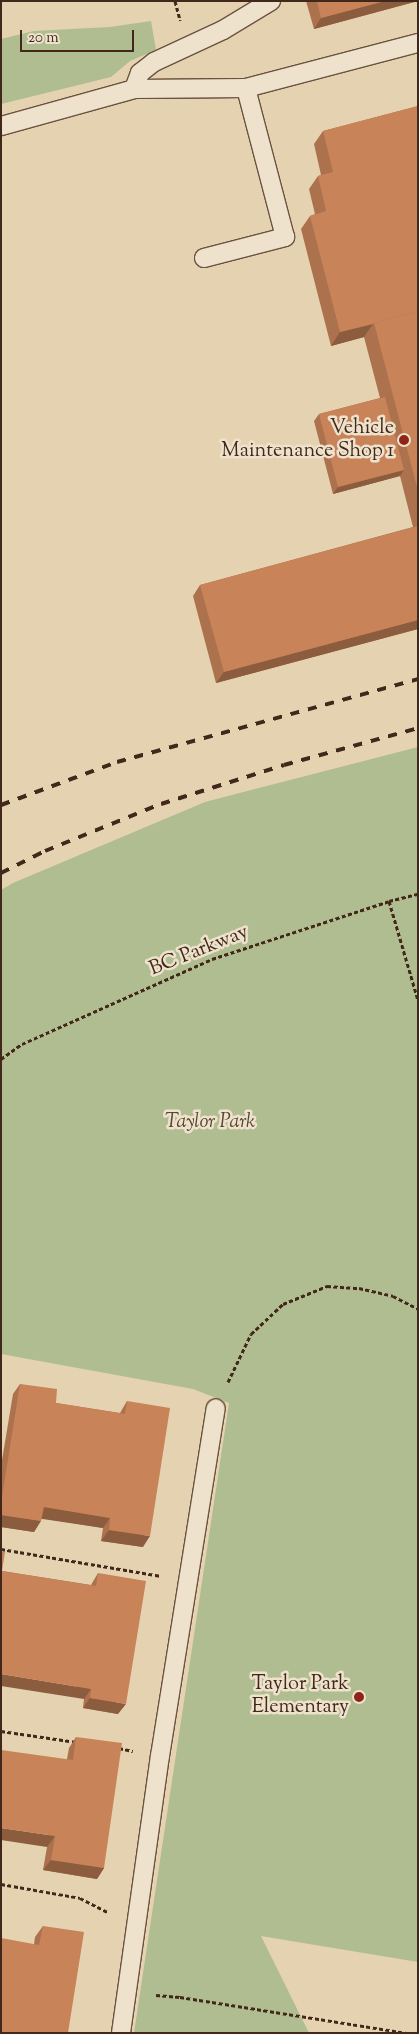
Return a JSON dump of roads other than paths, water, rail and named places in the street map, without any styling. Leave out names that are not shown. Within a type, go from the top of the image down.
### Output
[{"type":"lane","points":[[134,89],[140,73],[154,62],[222,30],[272,1]]},
{"type":"lane","points":[[1,126],[134,89],[246,88],[418,43]]},
{"type":"lane","points":[[204,258],[285,237],[246,88]]},
{"type":"lane","points":[[121,2033],[160,1756],[216,1408]]},
{"type":"railway","points":[[1,805],[117,762],[418,679]]},
{"type":"railway","points":[[1,873],[45,851],[161,804],[284,765],[418,728]]},
{"type":"place","name":"Vehicle Maintenance Shop 1","points":[[404,440]]},
{"type":"place","name":"Taylor Park Elementary","points":[[359,1697]]},
{"type":"park label","name":"Taylor Park","points":[[210,1122]]}]
